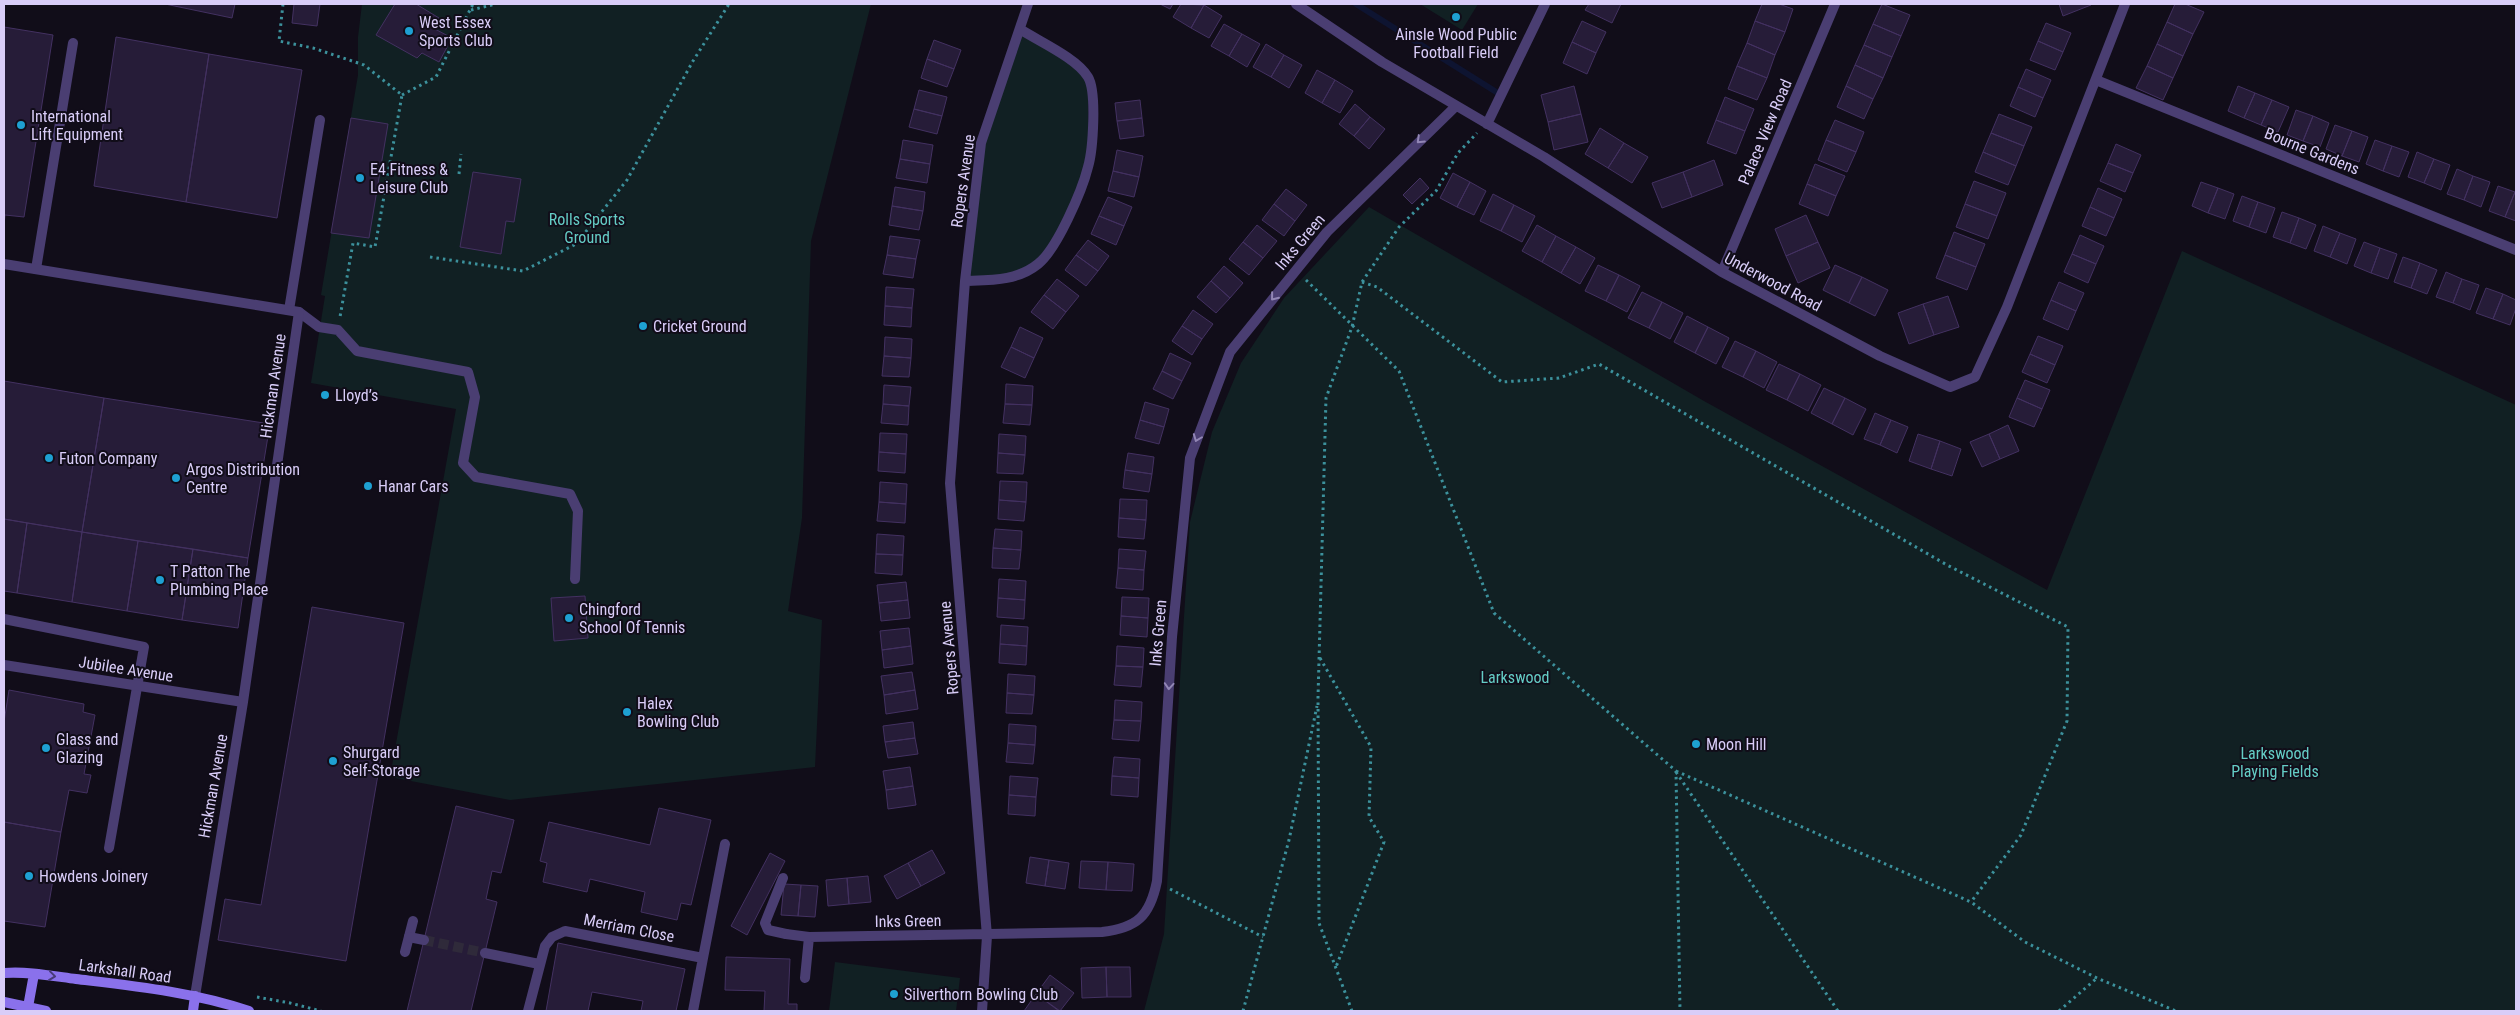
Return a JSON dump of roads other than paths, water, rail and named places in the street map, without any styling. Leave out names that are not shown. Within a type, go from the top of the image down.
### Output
[{"type":"main road","name":"Larkshall Road","points":[[4,972],[143,987],[195,996],[244,1010]]},
{"type":"main road","points":[[27,1009],[34,974]]},
{"type":"main road","points":[[193,1011],[195,996]]},
{"type":"main road","points":[[4,1002],[27,1009],[46,1011]]},
{"type":"street","name":"Ropers Avenue","points":[[982,1011],[988,936],[950,483],[965,282],[981,143],[1028,4]]},
{"type":"street","name":"Underwood Road","points":[[1296,4],[1382,62],[1544,157],[1722,272],[1880,356],[1950,387],[1975,377],[2007,307],[2126,4]]},
{"type":"street","points":[[1487,124],[1545,4]]},
{"type":"street","name":"Palace View Road","points":[[1722,272],[1835,4]]},
{"type":"street","points":[[965,282],[1012,278],[1038,264],[1067,222],[1089,166],[1094,98],[1088,77],[1071,60],[1020,29]]},
{"type":"street","points":[[36,269],[73,42]]},
{"type":"street","name":"Bourne Gardens","points":[[2096,80],[2516,250]]},
{"type":"street","name":"Inks Green","points":[[783,878],[765,923],[768,930],[808,937],[988,936],[1102,932],[1124,929],[1140,919],[1152,901],[1157,881],[1172,637],[1190,458],[1230,352],[1327,232],[1456,106]]},
{"type":"street","name":"Hickman Avenue","points":[[195,996],[243,702],[320,120]]},
{"type":"street","points":[[4,264],[294,311],[320,327],[338,330],[357,352],[468,372],[475,397],[463,463],[476,477],[570,494],[578,511],[575,579]]},
{"type":"street","points":[[4,619],[144,647],[109,848]]},
{"type":"street","name":"Jubilee Avenue","points":[[4,665],[243,702]]},
{"type":"street","points":[[693,1011],[725,844]]},
{"type":"street","points":[[406,952],[413,921]]},
{"type":"street","name":"Merriam Close","points":[[528,1011],[545,946],[552,936],[565,931],[703,958]]},
{"type":"street","points":[[409,937],[424,940]]},
{"type":"street","points":[[805,978],[808,937]]},
{"type":"street","points":[[485,953],[539,964]]},
{"type":"waterway","points":[[1356,4],[1501,95]]},
{"type":"tunnel","points":[[424,940],[485,953]]},
{"type":"place","name":"Ainsle Wood Public Football Field","points":[[1456,17]]},
{"type":"place","name":"West Essex Sports Club","points":[[409,31]]},
{"type":"place","name":"International Lift Equipment","points":[[21,125]]},
{"type":"place","name":"E4 Fitness & Leisure Club","points":[[360,178]]},
{"type":"place","name":"Cricket Ground","points":[[643,326]]},
{"type":"place","name":"Lloyd’s","points":[[325,395]]},
{"type":"place","name":"Futon Company","points":[[49,458]]},
{"type":"place","name":"Argos Distribution Centre","points":[[176,478]]},
{"type":"place","name":"Hanar Cars","points":[[368,486]]},
{"type":"place","name":"T Patton The Plumbing Place","points":[[160,580]]},
{"type":"place","name":"Chingford School Of Tennis","points":[[569,618]]},
{"type":"place","name":"Halex Bowling Club","points":[[627,712]]},
{"type":"place","name":"Moon Hill","points":[[1696,744]]},
{"type":"place","name":"Glass and Glazing","points":[[46,748]]},
{"type":"place","name":"Shurgard Self-Storage","points":[[333,761]]},
{"type":"place","name":"Howdens Joinery","points":[[29,876]]},
{"type":"place","name":"Silverthorn Bowling Club","points":[[894,994]]},
{"type":"park label","name":"Rolls Sports Ground","points":[[587,228]]},
{"type":"park label","name":"Larkswood","points":[[1515,677]]},
{"type":"park label","name":"Larkswood Playing Fields","points":[[2275,762]]}]
